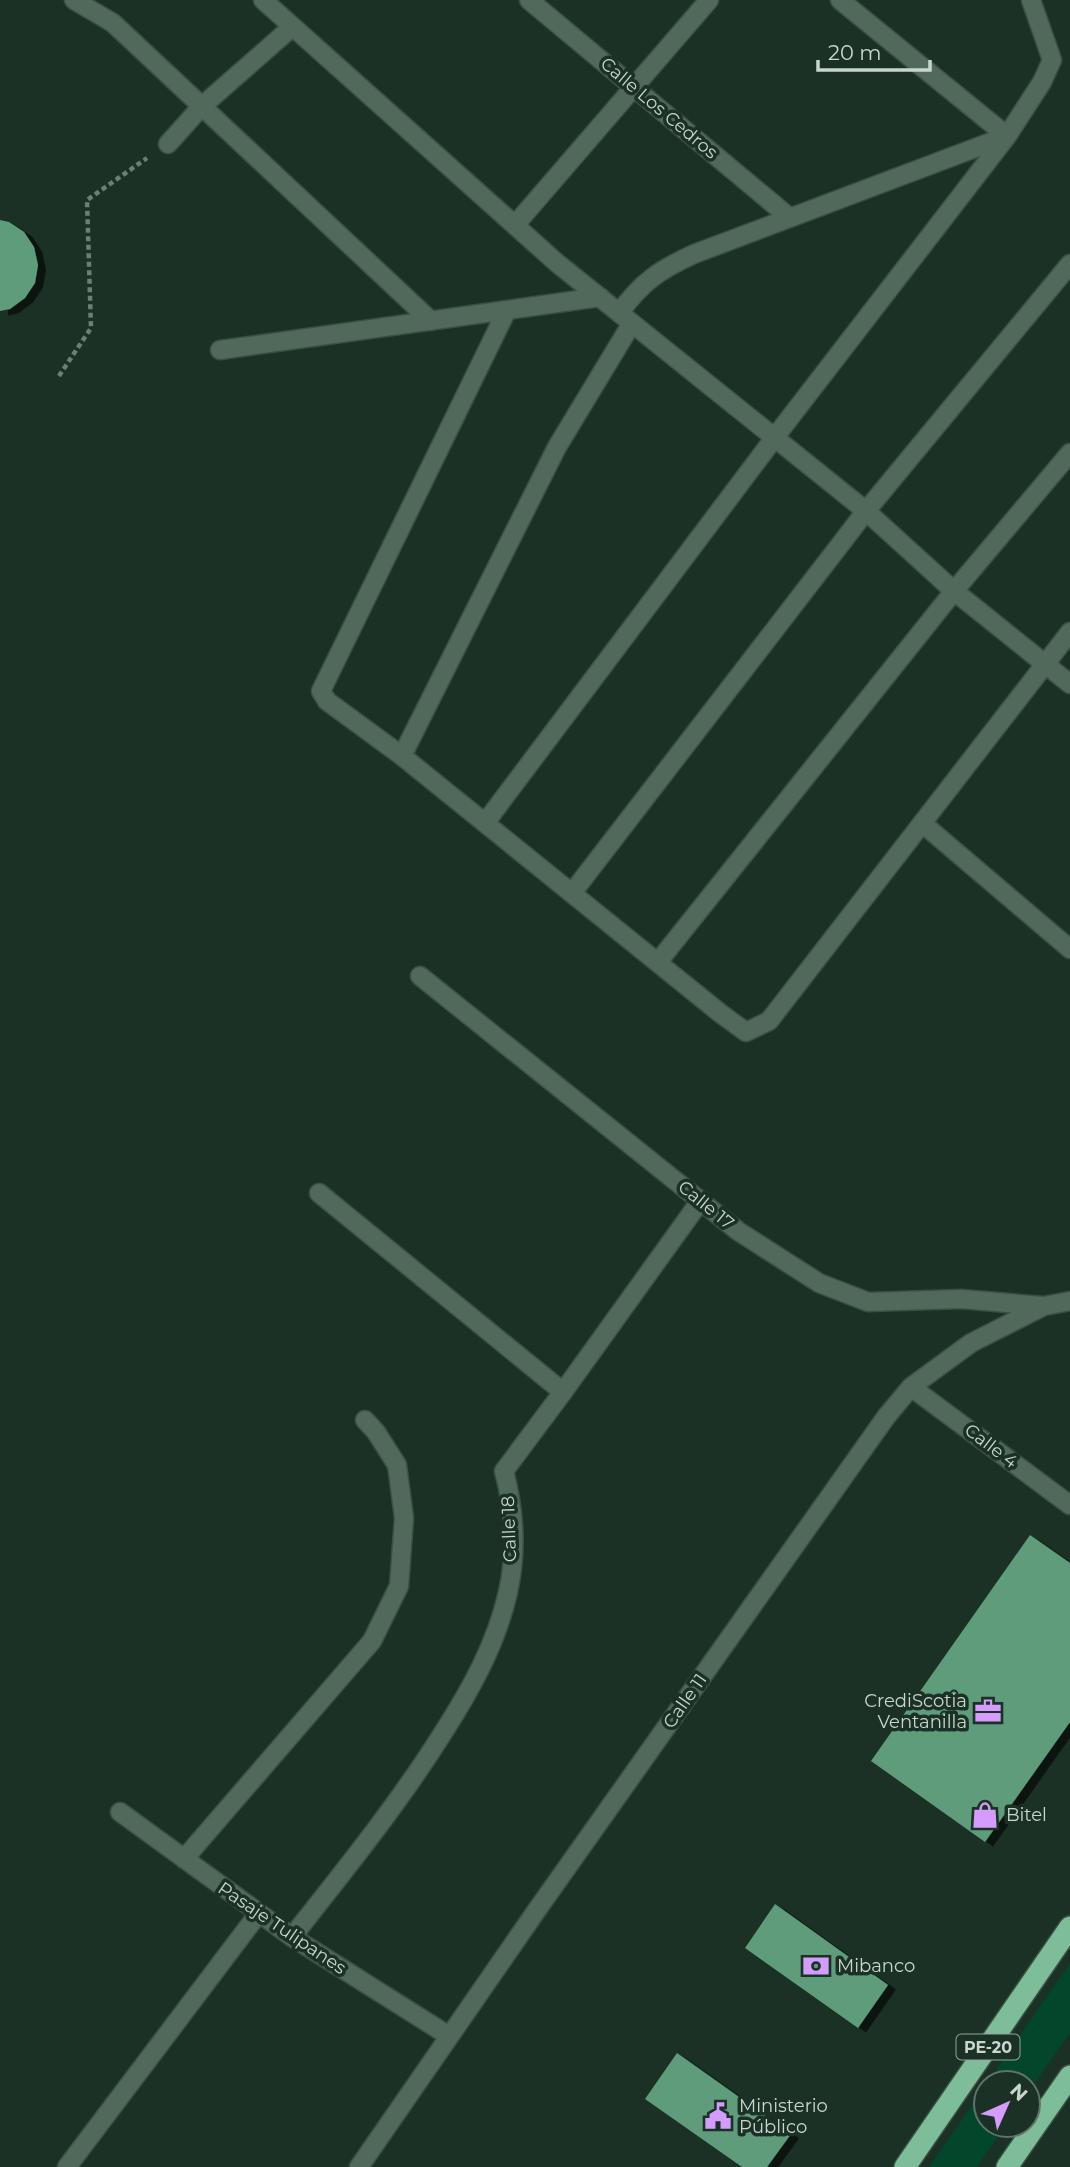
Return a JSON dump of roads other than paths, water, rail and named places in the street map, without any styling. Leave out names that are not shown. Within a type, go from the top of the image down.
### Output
[{"type":"highway","name":"PE-20","points":[[905,2167],[1070,1927]]},
{"type":"highway","points":[[1007,2167],[1070,2076]]},
{"type":"street","points":[[74,0],[113,23],[431,321]]},
{"type":"street","points":[[263,0],[515,225],[600,297],[866,511],[954,591],[1070,684]]},
{"type":"street","name":"Calle Los Cedros","points":[[529,0],[789,217]]},
{"type":"street","points":[[515,225],[709,0]]},
{"type":"street","points":[[840,0],[1007,136]]},
{"type":"street","points":[[485,822],[775,437],[1007,136],[1042,82],[1052,60],[1031,0]]},
{"type":"street","points":[[168,144],[201,107],[292,27]]},
{"type":"street","points":[[402,756],[557,447],[626,317],[635,292],[663,268],[789,217],[1007,136]]},
{"type":"street","points":[[572,893],[866,511],[1070,264]]},
{"type":"street","points":[[220,350],[600,297]]},
{"type":"street","points":[[507,310],[321,691],[327,701],[402,756],[746,1032],[769,1021],[1070,632]]},
{"type":"street","points":[[658,962],[954,591],[1070,453]]},
{"type":"street","points":[[922,823],[1070,949]]},
{"type":"street","name":"Calle 17","points":[[420,976],[738,1231],[819,1283],[868,1303],[961,1299],[1044,1306]]},
{"type":"street","points":[[318,1193],[563,1392]]},
{"type":"street","name":"Calle 18","points":[[292,1937],[406,1791],[470,1691],[495,1637],[509,1590],[513,1546],[511,1499],[504,1471],[701,1200]]},
{"type":"street","name":"Calle 11","points":[[359,2167],[886,1417],[911,1387],[971,1343],[1044,1306],[1070,1301]]},
{"type":"street","name":"Calle 4","points":[[911,1387],[1070,1505]]},
{"type":"street","points":[[184,1859],[372,1642],[399,1586],[404,1518],[397,1465],[365,1420]]},
{"type":"street","name":"Pasaje Tulipanes","points":[[120,1812],[258,1914],[449,2036]]},
{"type":"street","points":[[68,2167],[258,1914]]},
{"type":"place","name":"CrediScotia Ventanilla","points":[[988,1711]]},
{"type":"place","name":"Bitel","points":[[985,1815]]},
{"type":"place","name":"Mibanco","points":[[816,1966]]},
{"type":"place","name":"Ministerio Público","points":[[718,2116]]}]
